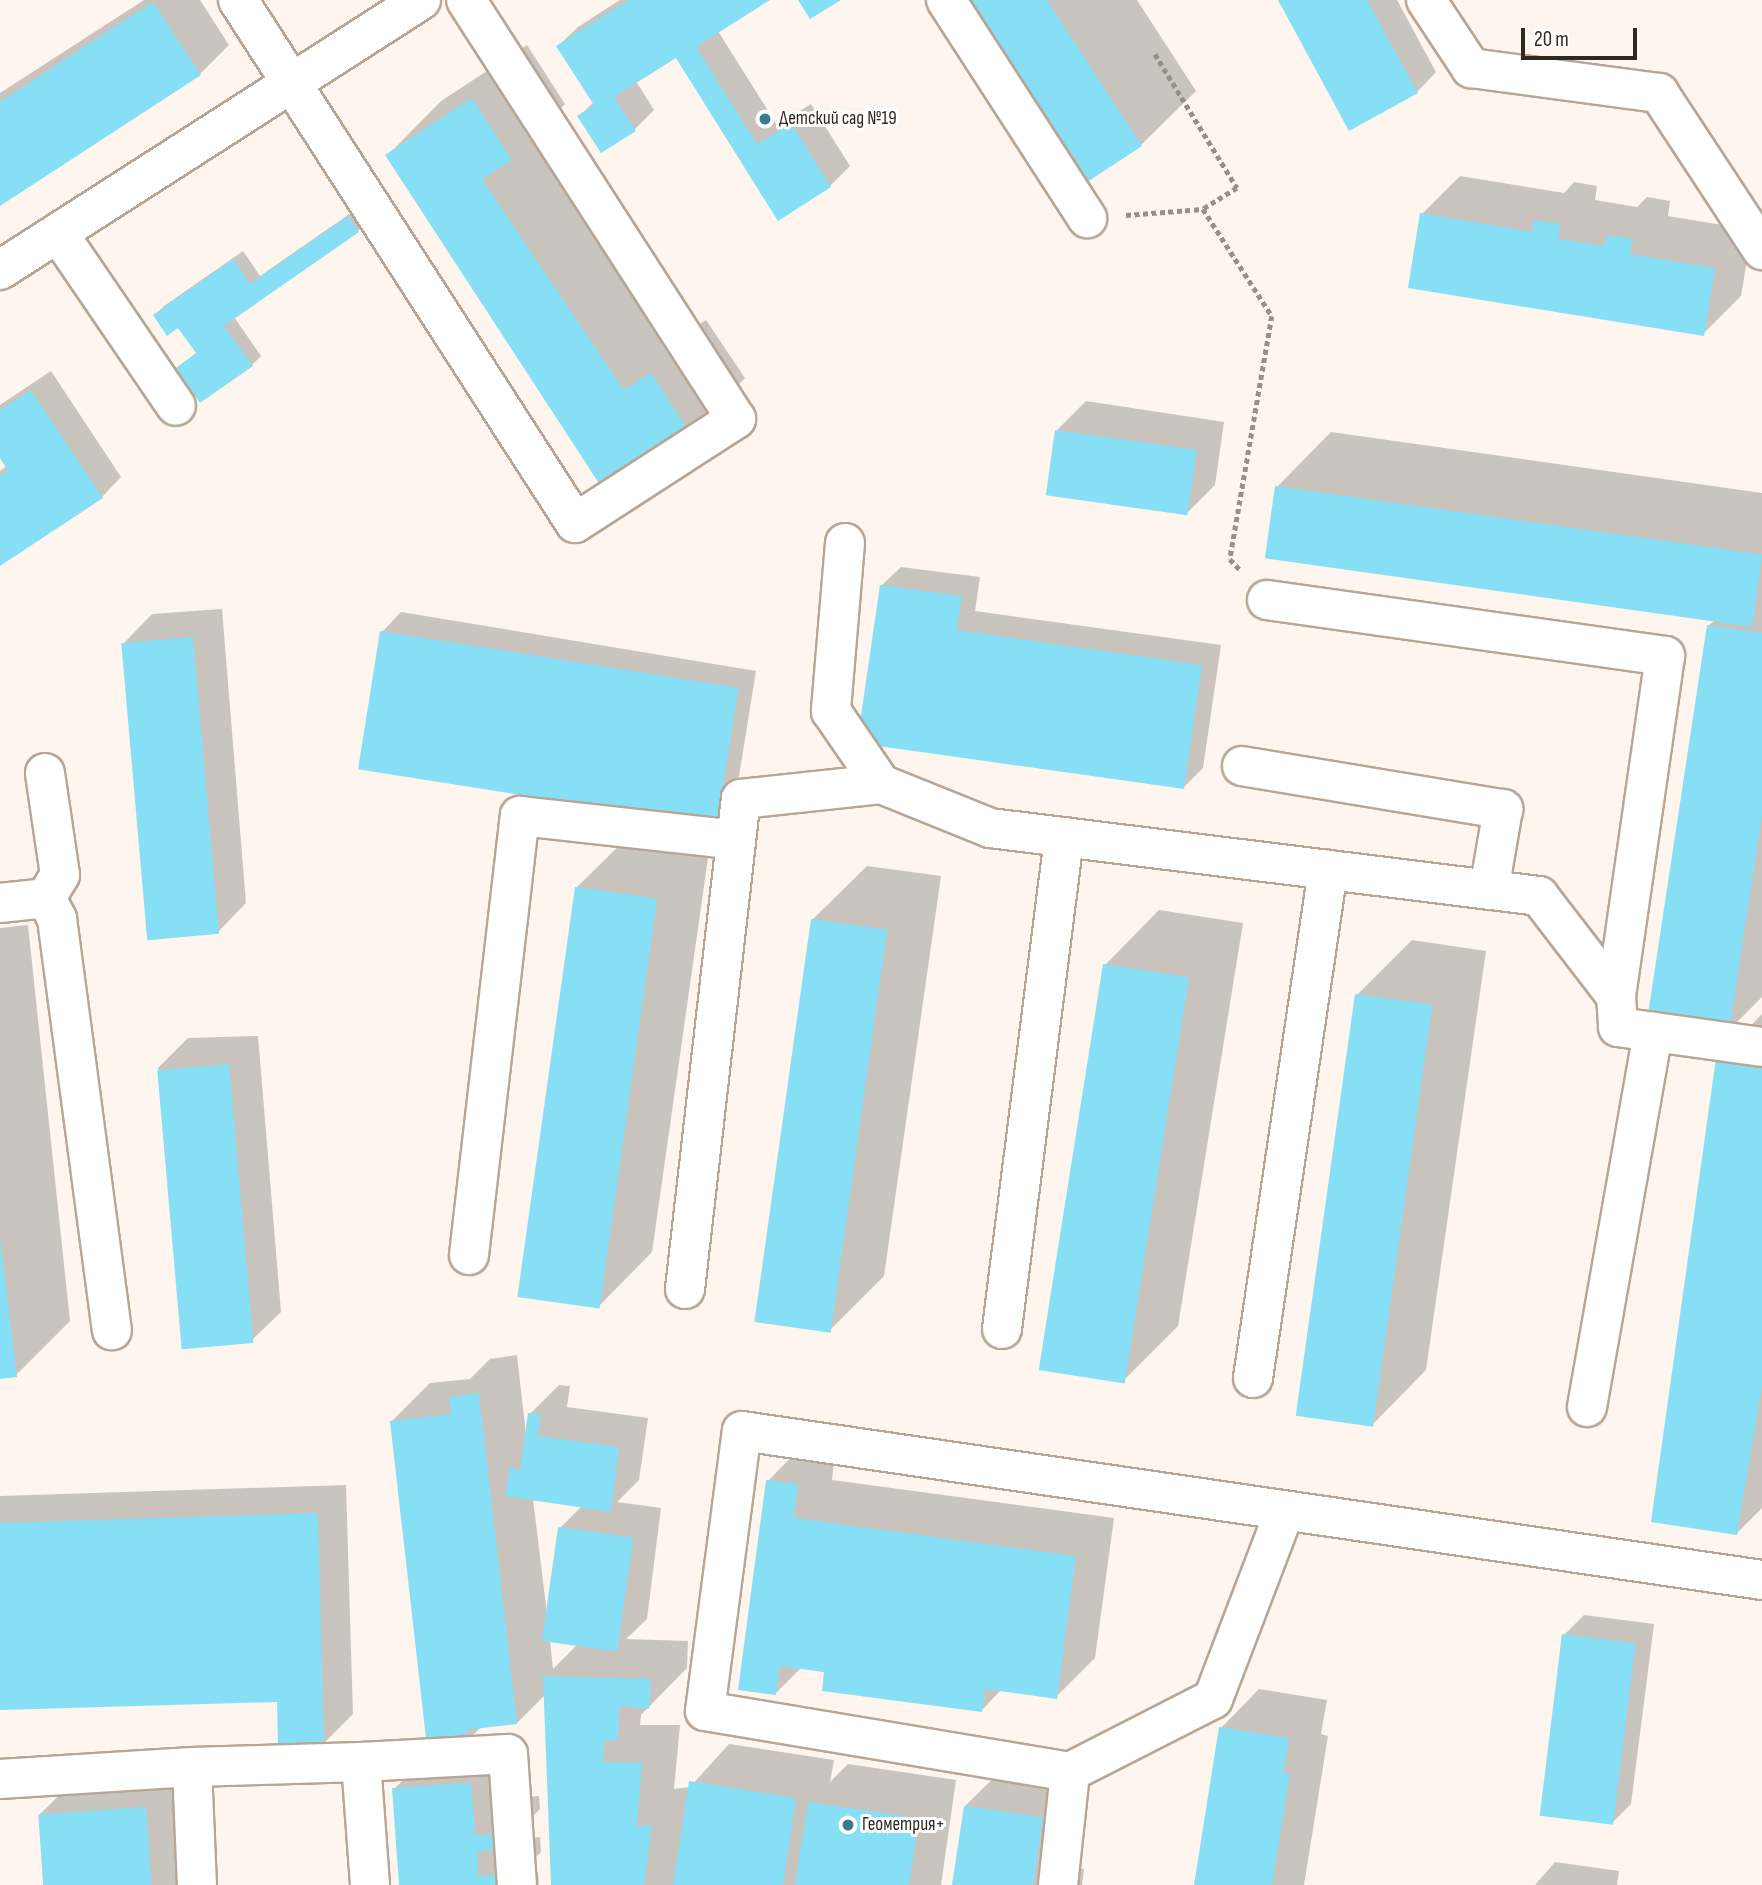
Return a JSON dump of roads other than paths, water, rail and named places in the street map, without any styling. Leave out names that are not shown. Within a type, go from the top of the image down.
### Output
[{"type":"lane","points":[[238,0],[575,523],[736,419],[466,0]]},
{"type":"lane","points":[[0,270],[421,0]]},
{"type":"lane","points":[[946,0],[1087,218]]},
{"type":"lane","points":[[1426,0],[1471,68],[1660,93],[1762,250]]},
{"type":"lane","points":[[58,233],[176,405]]},
{"type":"lane","points":[[845,542],[831,711],[881,783]]},
{"type":"lane","points":[[1267,600],[1665,656],[1616,996],[1618,1027],[1762,1047]]},
{"type":"lane","points":[[1242,766],[1503,808],[1489,890]]},
{"type":"lane","points":[[45,773],[60,875],[46,898]]},
{"type":"lane","points":[[685,1289],[741,799],[881,783],[990,828],[1539,897],[1616,996]]},
{"type":"lane","points":[[469,1255],[520,816],[736,839]]},
{"type":"lane","points":[[1002,1329],[1064,837]]},
{"type":"lane","points":[[1253,1378],[1328,870]]},
{"type":"lane","points":[[0,903],[46,898]]},
{"type":"lane","points":[[46,898],[57,919],[112,1330]]},
{"type":"lane","points":[[1587,1407],[1653,1032]]},
{"type":"lane","points":[[1284,1513],[1213,1699],[1070,1772],[705,1712],[743,1431],[1284,1513],[1762,1580]]},
{"type":"lane","points":[[0,1779],[192,1767],[508,1754],[517,1885]]},
{"type":"lane","points":[[360,1762],[370,1885]]},
{"type":"lane","points":[[192,1767],[197,1885]]},
{"type":"lane","points":[[1058,1885],[1070,1772]]},
{"type":"place","name":"Детский сад №19","points":[[765,119]]},
{"type":"place","name":"Геометрия+","points":[[848,1825]]}]
